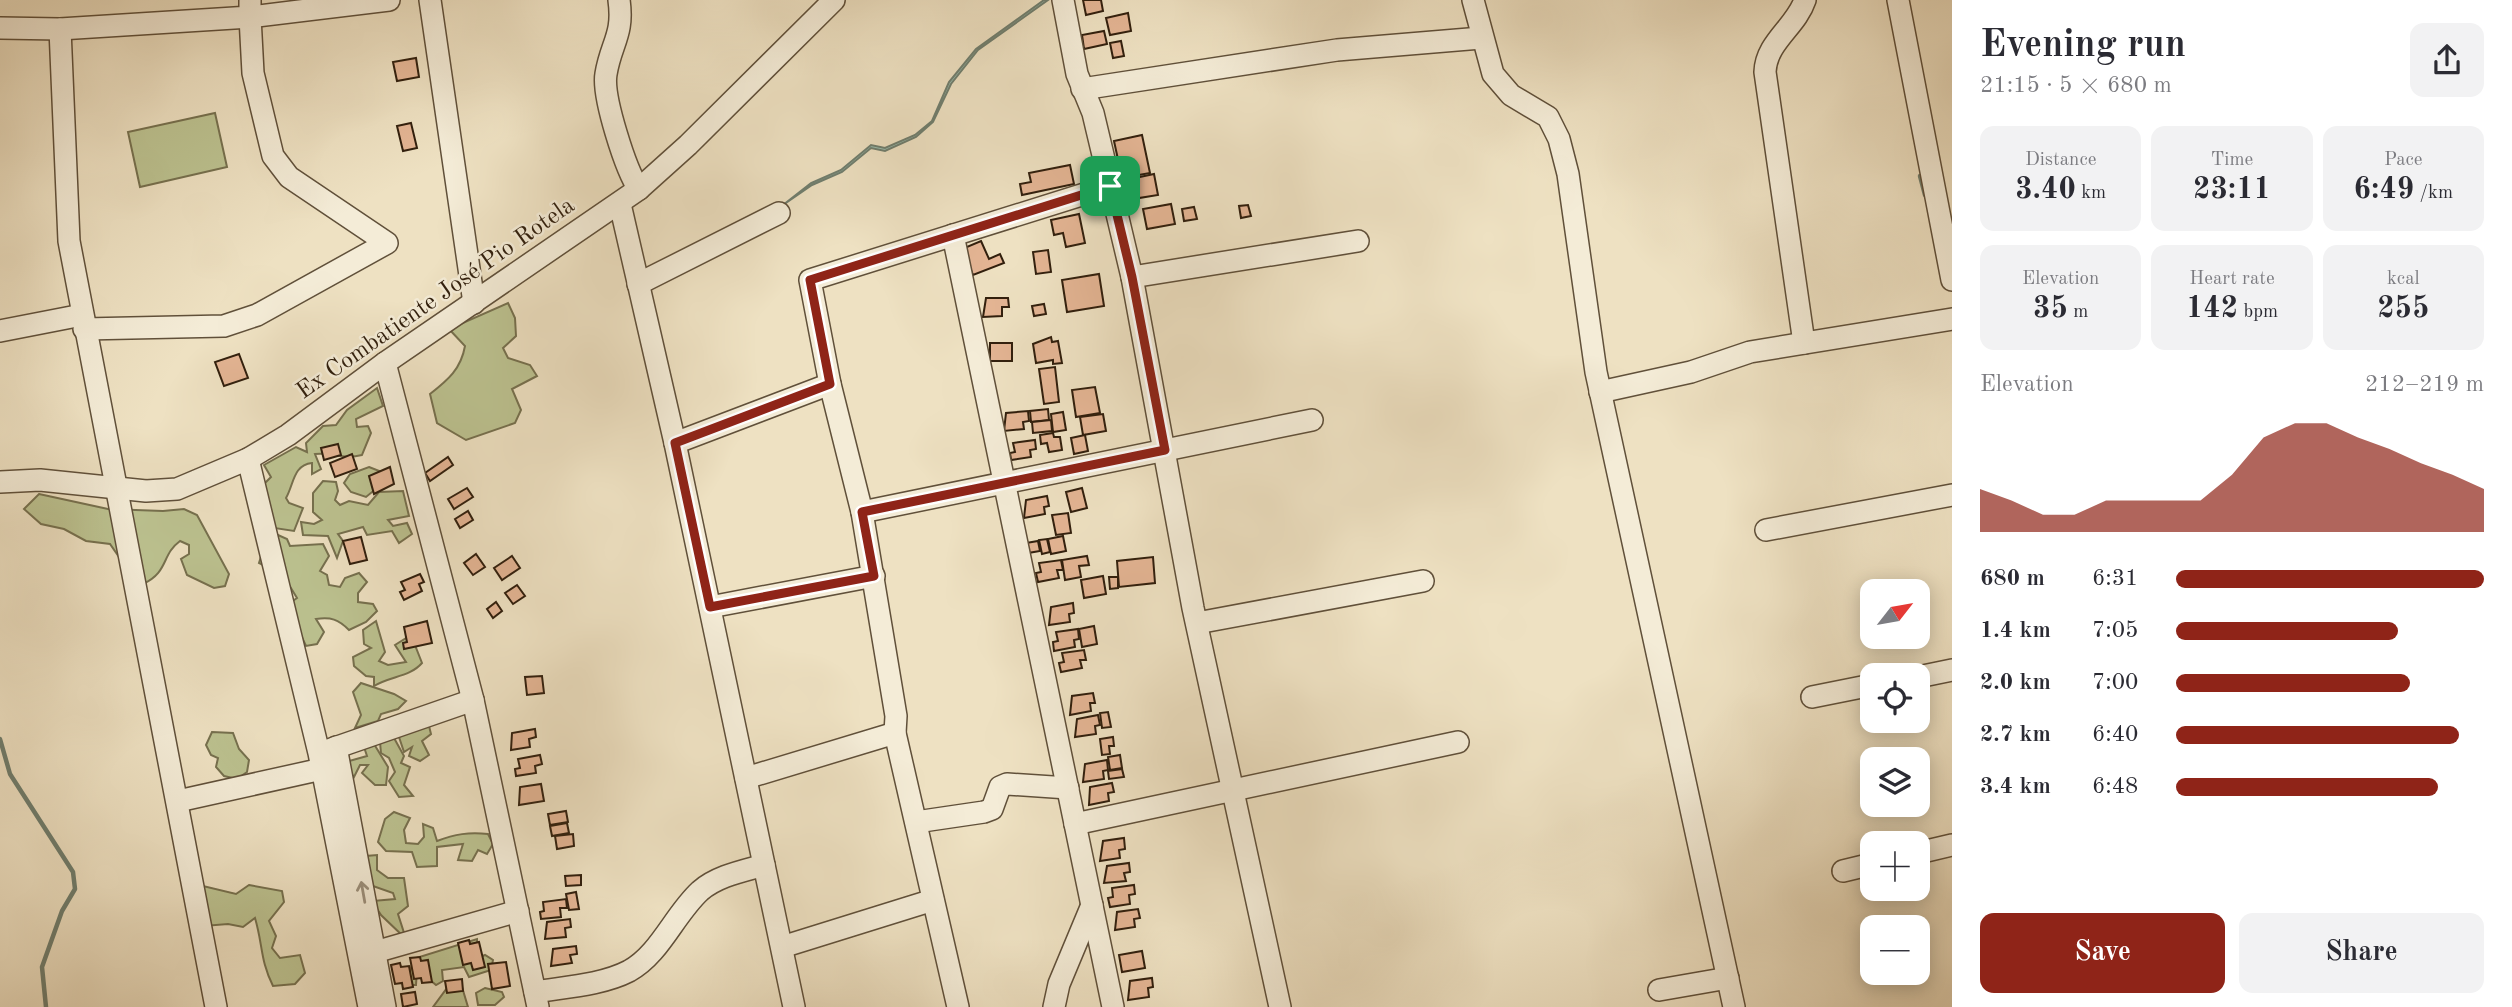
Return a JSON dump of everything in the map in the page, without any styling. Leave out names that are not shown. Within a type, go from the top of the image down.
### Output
[{"type":"street","points":[[0,29],[60,29],[250,8],[389,0]]},
{"type":"street","points":[[430,0],[474,303]]},
{"type":"street","points":[[619,0],[620,34],[605,77],[625,165],[639,189]]},
{"type":"street","name":"Ex Combatiente José Pio Rotela","points":[[0,482],[40,480],[117,488],[177,489],[247,459],[288,435],[385,363],[620,204],[688,145],[834,0]]},
{"type":"street","points":[[1063,0],[1082,89],[1093,113],[1132,277],[1197,624],[1280,1007]]},
{"type":"street","points":[[1473,0],[1481,38],[1493,74],[1501,85],[1548,117],[1559,139],[1568,174],[1600,392],[1734,1007]]},
{"type":"street","points":[[1804,343],[1765,72],[1769,51],[1794,24],[1805,0]]},
{"type":"street","points":[[1898,0],[1952,280]]},
{"type":"street","points":[[0,331],[83,322],[224,326],[257,315],[387,243],[289,177],[273,156],[253,73],[250,8]]},
{"type":"street","points":[[60,29],[69,241],[216,1007]]},
{"type":"street","points":[[1082,89],[1337,50],[1481,38]]},
{"type":"street","points":[[958,1007],[895,733],[896,716],[862,512],[830,384],[810,280],[1110,186]]},
{"type":"street","points":[[620,204],[675,443],[794,1007]]},
{"type":"street","points":[[638,284],[779,213]]},
{"type":"street","points":[[953,235],[1113,1007]]},
{"type":"street","points":[[1132,277],[1358,241]]},
{"type":"street","points":[[1600,392],[1691,372],[1750,352],[1952,319]]},
{"type":"street","points":[[385,363],[473,700],[536,1000],[629,971],[646,959],[702,889],[721,878],[765,865]]},
{"type":"street","points":[[675,443],[830,384]]},
{"type":"street","points":[[862,512],[1312,420]]},
{"type":"street","points":[[247,459],[326,756],[367,954],[385,1007]]},
{"type":"street","points":[[1766,530],[1952,495]]},
{"type":"street","points":[[710,607],[874,576]]},
{"type":"street","points":[[1197,624],[1423,581]]},
{"type":"street","points":[[1930,675],[1952,670]]},
{"type":"street","points":[[1812,697],[1860,687]]},
{"type":"street","points":[[178,801],[326,756],[473,700]]},
{"type":"street","points":[[746,778],[895,733]]},
{"type":"street","points":[[1075,824],[1458,742]]},
{"type":"street","points":[[915,822],[984,812],[992,808],[1000,787],[1007,784],[1068,788]]},
{"type":"street","points":[[1930,850],[1952,845]]},
{"type":"street","points":[[1843,871],[1860,867]]},
{"type":"street","points":[[782,947],[933,900]]},
{"type":"street","points":[[1054,1007],[1059,984],[1092,905]]},
{"type":"street","points":[[367,954],[518,911]]},
{"type":"street","points":[[367,954],[369,1007]]},
{"type":"street","points":[[1659,990],[1728,978]]},
{"type":"green space","points":[[215,113],[227,167],[140,187],[128,132]]},
{"type":"green space","points":[[508,303],[515,318],[516,336],[503,348],[508,358],[530,365],[537,376],[512,389],[521,410],[515,423],[466,440],[437,423],[430,394],[453,373],[463,354],[465,346],[449,329]]},
{"type":"green space","points":[[377,388],[383,406],[356,419],[357,427],[368,426],[371,433],[362,455],[349,457],[315,454],[321,469],[312,474],[312,463],[301,467],[286,498],[289,503],[303,508],[294,531],[261,526],[259,489],[271,477],[264,465],[296,447],[307,452],[306,443],[323,426],[336,425],[347,410]]},
{"type":"green space","points":[[369,467],[382,472],[377,488],[366,497],[351,492],[344,483],[350,474]]},
{"type":"green space","points":[[323,481],[336,482],[338,491],[335,500],[340,505],[349,501],[368,505],[379,492],[403,491],[409,516],[388,520],[393,526],[407,523],[412,534],[399,543],[392,531],[367,535],[363,527],[338,534],[343,541],[337,558],[328,536],[303,535],[301,522],[314,524],[322,520],[313,512],[313,493]]},
{"type":"green space","points":[[39,494],[108,509],[184,509],[197,515],[229,574],[225,586],[214,588],[187,575],[181,559],[189,554],[189,545],[180,541],[157,574],[143,584],[128,570],[110,544],[86,541],[64,529],[41,524],[24,509]]},
{"type":"green space","points":[[269,531],[287,539],[290,546],[323,544],[329,556],[320,571],[327,575],[329,585],[340,587],[345,578],[359,573],[367,582],[358,593],[358,602],[373,604],[377,611],[366,622],[349,630],[334,620],[316,619],[324,632],[317,644],[306,646],[287,605],[297,598],[289,585],[282,596],[275,571],[259,563]]},
{"type":"green space","points":[[376,621],[385,652],[379,661],[388,665],[406,662],[395,645],[411,635],[422,663],[406,674],[374,686],[374,677],[366,676],[354,666],[353,657],[371,648],[364,644],[363,630]]},
{"type":"green space","points":[[361,683],[406,701],[398,709],[381,714],[378,721],[355,728],[361,715],[353,692]]},
{"type":"green space","points":[[418,725],[429,726],[431,734],[422,741],[429,755],[420,761],[409,756],[412,747],[404,752],[399,737]]},
{"type":"green space","points":[[212,732],[233,733],[239,749],[249,760],[247,772],[237,779],[224,776],[216,767],[218,758],[211,755],[206,745]]},
{"type":"green space","points":[[394,738],[404,756],[401,763],[410,767],[404,785],[413,796],[399,797],[389,781],[395,772],[389,758],[381,753],[380,742]]},
{"type":"green space","points":[[374,744],[388,767],[386,785],[375,785],[362,773],[368,765],[360,765],[354,777],[342,763],[367,756],[364,747]]},
{"type":"green space","points":[[394,812],[410,818],[404,830],[406,843],[418,844],[424,837],[423,824],[433,828],[437,841],[462,834],[481,833],[488,834],[493,844],[487,854],[478,850],[472,861],[458,860],[463,844],[437,847],[437,866],[417,867],[412,852],[386,851],[378,842],[385,819]]},
{"type":"green space","points":[[377,855],[377,870],[388,878],[404,878],[408,906],[398,914],[406,939],[381,915],[372,901],[395,899],[393,893],[370,885],[366,856]]},
{"type":"green space","points":[[249,885],[282,891],[284,902],[269,921],[276,936],[272,948],[280,958],[300,955],[305,973],[295,984],[273,986],[255,918],[243,927],[228,924],[204,926],[203,886],[236,894]]},
{"type":"green space","points":[[477,939],[478,958],[485,955],[493,960],[491,970],[469,977],[464,967],[442,970],[443,981],[436,985],[417,969],[416,985],[407,985],[413,959]]},
{"type":"green space","points":[[462,987],[468,1007],[433,1007],[447,988]]},
{"type":"green space","points":[[485,988],[502,992],[504,997],[495,1005],[478,1005],[476,993]]},
{"type":"shaded area","points":[[1044,0],[1048,0],[978,50],[951,84],[933,122],[916,137],[885,151],[871,148],[842,172],[812,185],[783,205],[811,183],[841,170],[871,145],[885,148],[915,135],[932,121],[949,82],[976,49]]},
{"type":"building","points":[[1083,0],[1101,0],[1103,11],[1086,15]]},
{"type":"building","points":[[1128,13],[1131,31],[1110,35],[1106,18]]},
{"type":"building","points":[[1104,31],[1107,44],[1084,49],[1082,35]]},
{"type":"building","points":[[1121,41],[1124,56],[1113,58],[1110,43]]},
{"type":"building","points":[[416,58],[419,77],[397,81],[393,62]]},
{"type":"building","points":[[411,123],[417,148],[403,151],[397,126]]},
{"type":"building","points":[[1142,135],[1150,173],[1122,178],[1114,141]]},
{"type":"building","points":[[1070,165],[1074,184],[1022,195],[1020,184],[1031,182],[1029,173]]},
{"type":"building","points":[[1154,174],[1158,195],[1139,198],[1135,178]]},
{"type":"building","points":[[1171,204],[1175,224],[1147,229],[1143,209]]},
{"type":"building","points":[[1248,205],[1251,216],[1241,218],[1239,206]]},
{"type":"building","points":[[1194,207],[1197,219],[1184,221],[1182,209]]},
{"type":"building","points":[[1079,214],[1085,243],[1066,247],[1063,233],[1054,235],[1051,220]]},
{"type":"building","points":[[981,241],[989,259],[1000,254],[1004,263],[973,275],[962,249]]},
{"type":"building","points":[[1048,250],[1051,272],[1036,274],[1033,252]]},
{"type":"building","points":[[1099,274],[1104,306],[1067,312],[1062,280]]},
{"type":"building","points":[[986,298],[1008,298],[1009,307],[1002,307],[1002,316],[983,317]]},
{"type":"building","points":[[1044,304],[1046,314],[1034,316],[1032,306]]},
{"type":"building","points":[[1051,337],[1052,342],[1058,341],[1062,363],[1053,364],[1053,360],[1036,363],[1033,344]]},
{"type":"building","points":[[990,343],[1012,343],[1012,361],[990,361]]},
{"type":"building","points":[[239,354],[248,378],[224,386],[215,362]]},
{"type":"building","points":[[1055,367],[1059,402],[1044,404],[1039,369]]},
{"type":"building","points":[[1095,387],[1100,413],[1076,417],[1072,390]]},
{"type":"building","points":[[1048,409],[1049,420],[1031,422],[1030,411]]},
{"type":"building","points":[[1028,411],[1029,421],[1023,422],[1024,429],[1004,431],[1006,413]]},
{"type":"building","points":[[1063,412],[1066,430],[1053,432],[1051,414]]},
{"type":"building","points":[[1103,414],[1106,431],[1083,435],[1080,417]]},
{"type":"building","points":[[1051,420],[1052,431],[1033,433],[1032,422]]},
{"type":"building","points":[[1053,433],[1054,437],[1060,437],[1062,450],[1049,452],[1047,443],[1041,444],[1040,435]]},
{"type":"building","points":[[1085,435],[1088,451],[1074,454],[1071,438]]},
{"type":"building","points":[[1035,440],[1036,449],[1030,450],[1031,457],[1011,460],[1010,453],[1015,452],[1013,443]]},
{"type":"building","points":[[338,444],[341,455],[324,460],[321,448]]},
{"type":"building","points":[[352,454],[357,469],[335,477],[330,463]]},
{"type":"building","points":[[448,457],[453,465],[430,481],[425,473]]},
{"type":"building","points":[[390,467],[394,484],[374,494],[369,476]]},
{"type":"building","points":[[467,488],[473,497],[454,509],[448,499]]},
{"type":"building","points":[[1082,488],[1087,508],[1071,512],[1066,492]]},
{"type":"building","points":[[1047,496],[1049,506],[1044,507],[1045,514],[1024,518],[1026,500]]},
{"type":"building","points":[[468,511],[473,520],[460,528],[455,519]]},
{"type":"building","points":[[1068,513],[1071,533],[1056,535],[1052,515]]},
{"type":"building","points":[[1063,536],[1066,551],[1051,554],[1048,539]]},
{"type":"building","points":[[361,537],[367,560],[350,564],[343,541]]},
{"type":"building","points":[[1047,539],[1050,552],[1042,554],[1039,540]]},
{"type":"building","points":[[1038,541],[1040,551],[1028,553],[1026,543]]},
{"type":"building","points":[[476,554],[485,567],[473,575],[464,563]]},
{"type":"building","points":[[512,556],[520,568],[502,580],[494,568]]},
{"type":"building","points":[[1087,556],[1089,565],[1079,566],[1081,577],[1065,580],[1062,560]]},
{"type":"building","points":[[1153,557],[1155,583],[1119,587],[1117,561]]},
{"type":"building","points":[[1061,560],[1063,570],[1057,570],[1059,578],[1038,582],[1036,573],[1041,572],[1039,563]]},
{"type":"building","points":[[420,574],[424,582],[419,584],[422,591],[404,600],[400,592],[405,590],[401,582]]},
{"type":"building","points":[[1103,576],[1106,594],[1084,598],[1081,580]]},
{"type":"building","points":[[1109,577],[1118,577],[1118,588],[1110,589]]},
{"type":"building","points":[[517,585],[525,596],[513,604],[505,593]]},
{"type":"building","points":[[496,602],[502,611],[493,618],[487,609]]},
{"type":"building","points":[[1073,603],[1074,613],[1069,614],[1070,622],[1049,625],[1051,607]]},
{"type":"building","points":[[427,621],[432,643],[404,649],[403,643],[407,642],[404,627]]},
{"type":"building","points":[[1094,626],[1097,644],[1082,647],[1079,629]]},
{"type":"building","points":[[1078,629],[1079,639],[1074,640],[1075,647],[1054,651],[1053,642],[1058,641],[1056,632]]},
{"type":"building","points":[[1084,650],[1086,660],[1080,660],[1082,668],[1061,672],[1059,663],[1064,662],[1062,653]]},
{"type":"building","points":[[542,676],[544,693],[527,695],[525,677]]},
{"type":"building","points":[[1093,693],[1095,703],[1090,703],[1091,711],[1070,715],[1072,696]]},
{"type":"building","points":[[1108,712],[1111,727],[1102,728],[1100,713]]},
{"type":"building","points":[[1098,715],[1100,725],[1095,726],[1096,734],[1075,737],[1077,719]]},
{"type":"building","points":[[535,729],[536,737],[529,739],[530,747],[511,750],[512,733]]},
{"type":"building","points":[[1113,737],[1114,746],[1109,746],[1110,754],[1102,755],[1100,739]]},
{"type":"building","points":[[540,755],[542,764],[535,766],[536,773],[516,776],[515,769],[520,768],[518,759]]},
{"type":"building","points":[[1120,755],[1122,768],[1110,770],[1108,757]]},
{"type":"building","points":[[1107,760],[1108,770],[1103,771],[1104,779],[1083,782],[1085,764]]},
{"type":"building","points":[[1122,769],[1124,777],[1109,779],[1108,771]]},
{"type":"building","points":[[1112,783],[1114,792],[1108,793],[1109,801],[1089,805],[1090,787]]},
{"type":"building","points":[[541,784],[544,801],[519,805],[520,787]]},
{"type":"building","points":[[566,811],[568,822],[550,825],[548,814]]},
{"type":"building","points":[[567,823],[569,833],[552,836],[550,826]]},
{"type":"building","points":[[573,834],[574,846],[557,849],[555,836]]},
{"type":"building","points":[[1124,838],[1125,849],[1119,850],[1120,858],[1100,861],[1103,841]]},
{"type":"building","points":[[1129,863],[1130,872],[1124,873],[1126,881],[1104,883],[1107,866]]},
{"type":"building","points":[[581,875],[581,885],[566,886],[565,876]]},
{"type":"building","points":[[1134,885],[1135,894],[1129,895],[1130,904],[1110,907],[1108,898],[1113,897],[1112,888]]},
{"type":"building","points":[[576,892],[579,909],[569,910],[566,894]]},
{"type":"building","points":[[566,899],[567,908],[560,908],[561,917],[541,919],[543,902]]},
{"type":"building","points":[[1138,909],[1140,918],[1134,919],[1135,927],[1115,930],[1117,912]]},
{"type":"building","points":[[570,919],[571,927],[565,928],[566,937],[545,939],[547,922]]},
{"type":"building","points":[[469,940],[470,944],[479,942],[485,967],[473,970],[471,963],[463,965],[458,943]]},
{"type":"building","points":[[576,946],[577,954],[570,955],[572,963],[551,966],[553,949]]},
{"type":"building","points":[[1142,951],[1145,968],[1122,972],[1119,955]]},
{"type":"building","points":[[420,957],[421,961],[428,960],[432,982],[422,983],[421,978],[414,979],[410,958]]},
{"type":"building","points":[[506,962],[510,986],[492,989],[488,964]]},
{"type":"building","points":[[400,963],[401,967],[409,966],[413,987],[403,989],[402,983],[395,984],[391,965]]},
{"type":"building","points":[[1152,978],[1153,987],[1148,988],[1149,997],[1128,1000],[1130,981]]},
{"type":"building","points":[[462,979],[463,991],[447,993],[445,981]]},
{"type":"building","points":[[415,992],[417,1004],[403,1007],[401,994]]},
{"type":"waterway","points":[[1920,176],[1925,195]]},
{"type":"waterway","points":[[0,739],[10,774],[73,872],[75,889],[62,911],[42,967],[46,1007]]},
{"type":"route","points":[[1110,186],[1132,277],[1165,450],[862,512],[874,576],[710,607],[675,443],[830,384],[810,280],[1110,186]]}]
